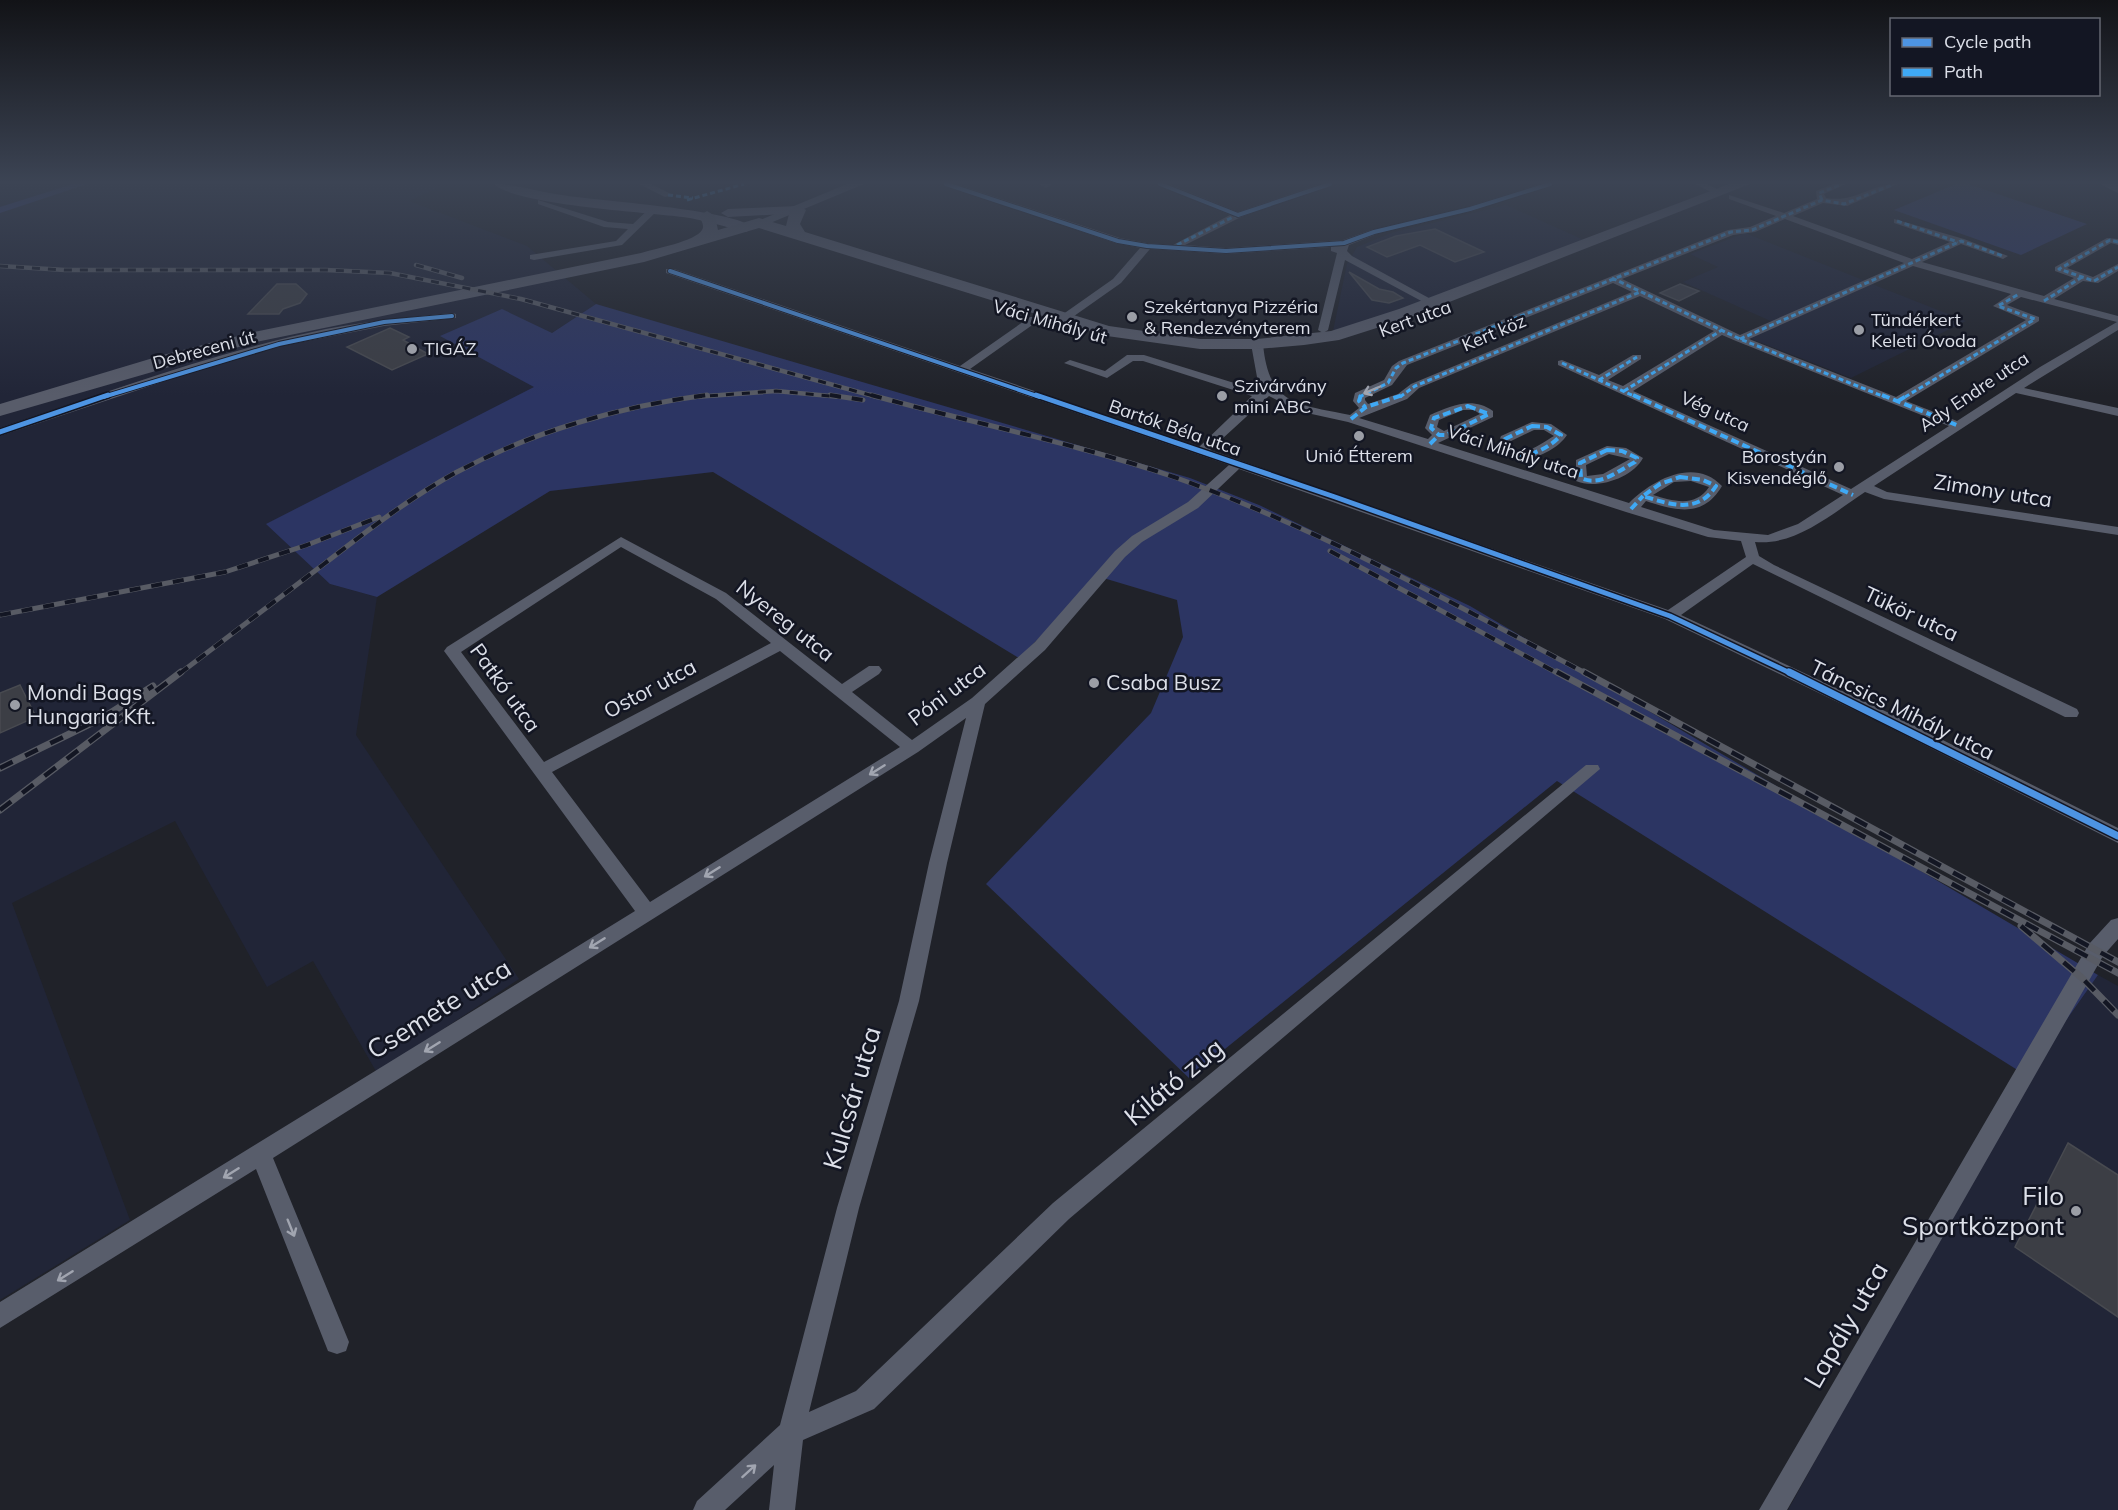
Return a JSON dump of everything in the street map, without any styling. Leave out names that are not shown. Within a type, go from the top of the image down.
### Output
[{"type":"main road","name":"Debreceni út","points":[[0,410],[170,359],[307,324],[650,254]]},
{"type":"main road","name":"Váci Mihály út","points":[[840,254],[1097,338],[1195,351],[1257,348]]},
{"type":"main road","name":"Váci Mihály út","points":[[845,254],[1063,319],[1155,339],[1257,348]]},
{"type":"main road","name":"Kert utca","points":[[1257,348],[1333,336],[1438,306],[1572,254]]},
{"type":"street","points":[[534,257],[549,254]]},
{"type":"street","points":[[1063,319],[1117,281],[1140,254]]},
{"type":"street","points":[[1323,330],[1341,254]]},
{"type":"street","points":[[1354,254],[1438,306]]},
{"type":"street","name":"Kert köz","points":[[1365,407],[1359,401],[1359,396],[1392,382],[1396,375],[1396,368],[1403,363],[1674,254]]},
{"type":"street","points":[[1889,254],[2019,294],[2118,319]]},
{"type":"street","points":[[1740,339],[1931,254]]},
{"type":"street","points":[[1998,254],[2003,256]]},
{"type":"street","points":[[2085,254],[2059,269],[2094,281],[2118,267]]},
{"type":"street","name":"Bartók Béla utca","points":[[670,271],[1201,452],[1670,616]]},
{"type":"street","points":[[2044,301],[2082,277]]},
{"type":"street","points":[[1612,279],[1740,339],[1959,426]]},
{"type":"street","name":"Kert köz","points":[[1351,419],[1365,407],[1374,406],[1411,392],[1415,386],[1640,292]]},
{"type":"street","points":[[1898,401],[2035,319],[1998,306],[2019,294]]},
{"type":"street","points":[[0,432],[213,363],[304,339],[374,324],[452,316]]},
{"type":"street","points":[[960,371],[1034,319]]},
{"type":"street","name":"Ady Endre utca","points":[[1747,539],[1777,538],[1795,532],[2014,388],[2118,325]]},
{"type":"street","points":[[1624,391],[1722,330]]},
{"type":"street","points":[[1201,452],[1266,393],[1257,348]]},
{"type":"street","name":"Váci Mihály utca","points":[[1070,363],[1107,375],[1131,357],[1144,358],[1266,393],[1296,405],[1434,440],[1507,462],[1584,487],[1631,509],[1713,534],[1747,539]]},
{"type":"street","points":[[1599,380],[1637,357]]},
{"type":"street","name":"Vég utca","points":[[1562,363],[1858,491]]},
{"type":"street","points":[[1396,375],[1415,386]]},
{"type":"street","points":[[2014,388],[2118,412]]},
{"type":"street","name":"Póni utca","points":[[647,912],[912,748],[978,702],[1040,646],[1120,554],[1137,539],[1194,505],[1236,465]]},
{"type":"street","points":[[1631,509],[1642,496],[1678,475],[1691,474],[1716,486],[1714,491],[1694,506],[1684,507],[1642,496]]},
{"type":"street","name":"Zimony utca","points":[[1858,491],[2118,531]]},
{"type":"street","points":[[1670,616],[1719,584],[1753,558],[1747,539]]},
{"type":"street","name":"Nyereg utca","points":[[621,541],[721,596],[912,748]]},
{"type":"street","name":"Patkó utca","points":[[621,541],[452,651],[647,912]]},
{"type":"street","name":"Tükör utca","points":[[1753,558],[1817,592],[2071,713]]},
{"type":"street","name":"Táncsics Mihály utca","points":[[1670,616],[1881,716],[2118,836]]},
{"type":"street","name":"Ostor utca","points":[[540,771],[781,644]]},
{"type":"street","points":[[841,692],[874,670]]},
{"type":"street","name":"Kulcsár utca","points":[[782,1510],[791,1432],[848,1208],[909,1001],[938,862],[978,702]]},
{"type":"street","name":"Kilátó zug","points":[[791,1432],[865,1400],[1061,1211],[1592,769]]},
{"type":"street","name":"Csemete utca","points":[[0,1316],[647,912]]},
{"type":"street","name":"Lapály utca","points":[[1772,1510],[2096,950],[2118,926]]},
{"type":"street","points":[[261,1154],[337,1342]]},
{"type":"street","points":[[706,1510],[791,1432]]},
{"type":"shaded area","points":[[0,254],[537,254],[596,304],[552,333],[596,355],[330,584],[377,597],[356,735],[519,979],[377,1073],[313,961],[267,987],[175,821],[12,903],[130,1220],[0,1300]]},
{"type":"shaded area","points":[[1353,254],[1550,254],[1372,322],[1333,331],[1347,264]]},
{"type":"shaded area","points":[[1691,254],[1799,254],[1868,282],[1775,323],[1683,282],[1718,267]]},
{"type":"shaded area","name":"Tündérkert Keleti Óvoda","points":[[1872,284],[1966,321],[1851,378],[1749,338]]},
{"type":"shaded area","points":[[596,304],[1190,478],[1259,505],[1470,606],[2098,975],[2027,1076],[1557,781],[1189,1078],[986,884],[1151,713],[1183,637],[1177,600],[1100,577],[1019,658],[713,472],[550,491],[377,597],[330,584],[266,524],[534,387],[440,336],[502,309],[552,333]]},
{"type":"shaded area","points":[[2098,975],[2118,986],[2118,1510],[1788,1510],[2027,1076]]},
{"type":"building","points":[[1439,254],[1477,254],[1455,262]]},
{"type":"building","points":[[1349,272],[1379,289],[1393,292],[1403,298],[1389,303],[1372,300]]},
{"type":"building","points":[[277,284],[296,284],[307,294],[300,303],[283,309],[279,314],[248,314]]},
{"type":"building","points":[[1680,284],[1699,291],[1679,301],[1660,293]]},
{"type":"building","points":[[390,328],[409,337],[403,340],[428,354],[392,370],[347,347]]},
{"type":"building","name":"Mondi Bags Hungaria Kft.","points":[[20,685],[36,717],[0,733],[0,693]]},
{"type":"building","name":"Filo Sportközpont","points":[[2068,1143],[2118,1175],[2118,1317],[2015,1247]]},
{"type":"railway","points":[[416,265],[462,278]]},
{"type":"railway","points":[[0,266],[65,270],[326,270],[390,273],[521,299],[877,397]]},
{"type":"railway","points":[[694,397],[776,391],[841,397]]},
{"type":"railway","points":[[694,397],[707,395]]},
{"type":"railway","points":[[830,395],[863,400]]},
{"type":"railway","points":[[871,395],[1061,443],[1137,465],[1228,497],[1384,568],[1587,674]]},
{"type":"railway","points":[[179,674],[372,528],[455,473],[484,458],[545,433],[642,406],[694,397]]},
{"type":"railway","points":[[0,615],[225,572],[307,545],[379,517]]},
{"type":"railway","points":[[1330,551],[1559,674]]},
{"type":"railway","points":[[0,810],[181,672]]},
{"type":"railway","points":[[1557,672],[2118,973]]},
{"type":"railway","points":[[1584,672],[2118,962]]},
{"type":"railway","points":[[0,768],[104,717],[153,686]]},
{"type":"railway","points":[[2021,926],[2082,978],[2118,1015]]},
{"type":"marked path","points":[[1365,407],[1359,401],[1359,396],[1388,383],[1395,374],[1396,368],[1403,363],[1675,254]]},
{"type":"marked path","points":[[1740,339],[1931,254]]},
{"type":"marked path","points":[[1999,254],[2003,256]]},
{"type":"marked path","points":[[2085,254],[2059,269],[2094,281],[2118,267]]},
{"type":"marked path","points":[[2044,301],[2082,277]]},
{"type":"marked path","points":[[1612,278],[1740,339],[1959,426]]},
{"type":"marked path","points":[[1351,419],[1366,407],[1399,397],[1415,386],[1640,292]]},
{"type":"marked path","points":[[1898,401],[2035,319],[1998,306],[2019,294]]},
{"type":"marked path","points":[[1624,391],[1722,330]]},
{"type":"marked path","points":[[1599,380],[1637,357]]},
{"type":"marked path","points":[[1562,363],[1853,495]]},
{"type":"marked path","points":[[1430,444],[1439,435],[1446,435],[1489,414],[1482,409],[1468,406],[1448,412],[1434,418],[1431,428],[1439,435]]},
{"type":"marked path","points":[[1532,426],[1547,427],[1561,435],[1538,450],[1522,456],[1508,454],[1502,449],[1505,439],[1532,426]]},
{"type":"marked path","points":[[1607,450],[1622,451],[1637,458],[1635,462],[1601,480],[1587,481],[1581,478],[1580,463],[1607,450]]},
{"type":"marked path","points":[[1631,509],[1640,499],[1650,491],[1670,479],[1691,477],[1716,486],[1710,496],[1693,505],[1683,506],[1662,502],[1651,499],[1642,496]]},
{"type":"cycle path","points":[[670,271],[1335,497],[1670,616],[1881,716],[2118,836]]},
{"type":"cycle path","points":[[0,432],[232,356],[326,333],[384,322],[452,316]]},
{"type":"place","name":"Szekértanya Pizzéria & Rendezvényterem","points":[[1132,317]]},
{"type":"place","name":"Tündérkert Keleti Óvoda","points":[[1859,330]]},
{"type":"place","name":"TIGÁZ","points":[[412,349]]},
{"type":"place","name":"Szivárvány mini ABC","points":[[1222,396]]},
{"type":"place","name":"Unió Étterem","points":[[1359,436]]},
{"type":"place","name":"Borostyán Kisvendéglő","points":[[1839,467]]},
{"type":"place","name":"Csaba Busz","points":[[1094,683]]},
{"type":"place","name":"Mondi Bags Hungaria Kft.","points":[[15,705]]},
{"type":"place","name":"Filo Sportközpont","points":[[2076,1211]]}]
